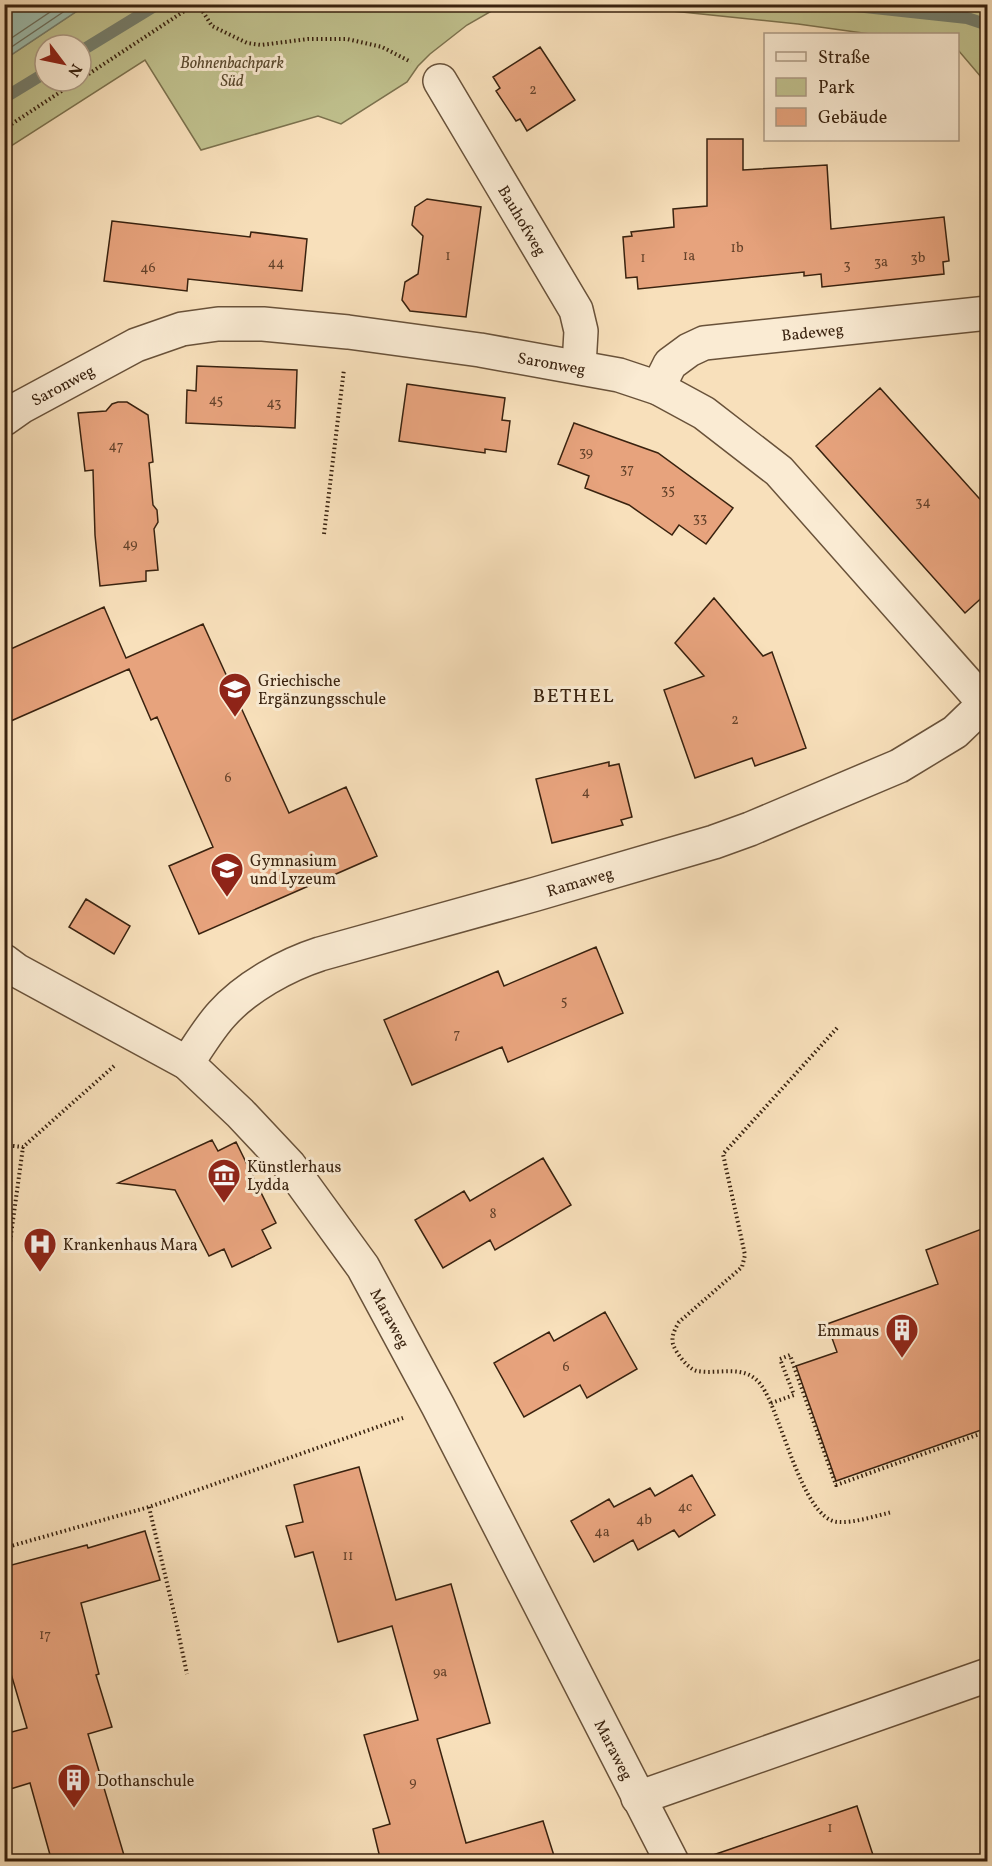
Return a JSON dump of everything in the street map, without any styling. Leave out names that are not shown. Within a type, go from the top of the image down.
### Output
[{"type":"street","name":"Bauhofweg","points":[[440,81],[576,310],[581,331],[579,366]]},
{"type":"street","name":"Badeweg","points":[[658,388],[670,364],[689,350],[704,343],[987,313]]},
{"type":"street","name":"Saronweg","points":[[4,419],[21,407],[136,345],[182,329],[218,324],[263,324],[348,333],[480,350],[619,375],[658,388],[704,413],[779,471],[986,705]]},
{"type":"street","name":"Ramaweg","points":[[187,1063],[222,1013],[255,986],[291,963],[536,894],[714,842],[750,829],[899,766],[955,732],[986,705]]},
{"type":"street","name":"Maraweg","points":[[4,961],[16,970],[187,1063],[290,1165],[363,1267],[449,1427],[672,1862]]},
{"type":"street","name":"Maraweg","points":[[638,1798],[987,1675]]},
{"type":"path","points":[[93,71],[196,4],[212,26],[247,43],[261,45],[308,39],[347,39],[382,48],[418,66],[440,81]]},
{"type":"path","points":[[4,129],[59,93]]},
{"type":"path","points":[[324,534],[348,333]]},
{"type":"path","points":[[837,1028],[723,1154],[745,1255],[742,1267],[679,1322],[674,1330],[673,1343],[694,1370],[741,1371],[757,1379],[764,1387],[771,1403],[803,1486],[814,1504],[829,1520],[838,1522],[892,1512]]},
{"type":"path","points":[[4,1286],[23,1147],[144,1040]]},
{"type":"path","points":[[4,1145],[23,1147]]},
{"type":"path","points":[[771,1403],[794,1395],[780,1359],[790,1355],[836,1485],[987,1431]]},
{"type":"path","points":[[4,1548],[149,1507],[371,1430]]},
{"type":"path","points":[[149,1507],[176,1617],[187,1674]]},
{"type":"green space","name":"Bohnenbachpark Süd","points":[[86,5],[502,5],[467,25],[430,54],[407,82],[341,124],[318,116],[201,150],[145,60],[5,150],[5,59],[33,40],[33,93],[93,93],[93,33],[44,33]]},
{"type":"green space","points":[[614,5],[987,5],[987,84],[959,51],[959,33],[863,33]]},
{"type":"water","points":[[5,4],[86,4],[44,33],[33,33],[33,40],[5,59]]},
{"type":"building","points":[[540,47],[575,100],[527,131],[520,119],[516,121],[496,91],[500,88],[493,77]]},
{"type":"building","points":[[707,139],[743,139],[743,170],[827,165],[831,229],[944,217],[949,261],[943,262],[944,274],[822,287],[821,274],[804,276],[804,272],[638,289],[637,277],[626,278],[623,237],[632,236],[631,232],[674,227],[673,209],[707,206]]},
{"type":"building","points":[[427,199],[481,207],[466,317],[410,311],[402,300],[405,282],[418,274],[423,236],[412,225],[415,207]]},
{"type":"building","points":[[112,221],[250,237],[251,232],[307,239],[302,291],[188,279],[187,291],[104,281]]},
{"type":"building","points":[[197,366],[297,370],[295,428],[186,423],[187,390],[196,391]]},
{"type":"building","points":[[407,384],[505,398],[502,420],[510,421],[506,452],[485,449],[485,453],[399,441]]},
{"type":"building","points":[[880,388],[987,507],[987,593],[965,613],[816,446]]},
{"type":"building","points":[[127,402],[148,415],[153,462],[149,463],[153,505],[157,510],[158,522],[154,529],[158,570],[146,571],[146,581],[100,586],[95,535],[93,470],[85,471],[78,413],[106,411],[112,404]]},
{"type":"building","points":[[574,423],[658,453],[733,508],[706,544],[679,525],[672,535],[629,505],[585,488],[589,476],[558,464]]},
{"type":"building","points":[[714,598],[763,656],[772,652],[806,748],[755,766],[752,758],[695,778],[664,690],[704,676],[675,643]]},
{"type":"building","points":[[104,607],[126,658],[203,624],[289,813],[346,787],[377,856],[199,934],[169,866],[213,847],[157,717],[151,720],[129,669],[4,724],[4,652]]},
{"type":"building","points":[[609,762],[609,766],[619,764],[632,817],[621,820],[623,825],[552,843],[536,779]]},
{"type":"building","points":[[86,899],[130,926],[114,954],[69,927]]},
{"type":"building","points":[[596,947],[623,1013],[508,1062],[502,1047],[412,1085],[384,1020],[498,971],[504,986]]},
{"type":"building","points":[[212,1140],[218,1151],[236,1142],[276,1223],[262,1230],[271,1248],[232,1267],[224,1249],[209,1256],[175,1190],[118,1183]]},
{"type":"building","points":[[543,1158],[571,1205],[495,1250],[490,1240],[443,1268],[415,1220],[464,1191],[470,1201]]},
{"type":"building","name":"Emmaus","points":[[987,1227],[987,1428],[836,1481],[796,1366],[837,1352],[827,1324],[938,1284],[926,1250]]},
{"type":"building","points":[[605,1312],[637,1369],[587,1398],[580,1385],[524,1417],[494,1363],[549,1332],[554,1341]]},
{"type":"building","points":[[359,1467],[396,1600],[451,1584],[490,1723],[437,1739],[466,1843],[543,1821],[556,1862],[381,1862],[373,1829],[390,1824],[364,1735],[418,1720],[392,1626],[338,1642],[313,1552],[295,1557],[286,1526],[303,1522],[294,1485]]},
{"type":"building","points":[[692,1475],[715,1515],[679,1537],[674,1530],[638,1550],[633,1540],[594,1562],[571,1521],[609,1499],[614,1507],[650,1488],[655,1496]]},
{"type":"building","points":[[145,1531],[160,1580],[81,1603],[99,1674],[96,1675],[112,1727],[88,1734],[126,1862],[52,1862],[30,1783],[4,1791],[4,1734],[27,1728],[4,1650],[4,1567],[87,1545],[88,1548]]},
{"type":"building","points":[[857,1806],[873,1855],[854,1862],[711,1862],[710,1856]]},
{"type":"waterway","points":[[93,44],[158,4]]},
{"type":"waterway","points":[[837,4],[967,18],[988,25]]},
{"type":"waterway","points":[[4,98],[33,80]]},
{"type":"place","name":"Griechische Ergänzungsschule","points":[[235,718]]},
{"type":"place","name":"Gymnasium und Lyzeum","points":[[227,898]]},
{"type":"place","name":"Künstlerhaus Lydda","points":[[224,1204]]},
{"type":"place","name":"Krankenhaus Mara","points":[[40,1273]]},
{"type":"place","name":"Emmaus","points":[[902,1359]]},
{"type":"place","name":"Dothanschule","points":[[74,1809]]},
{"type":"district","name":"BETHEL","points":[[574,695]]}]
